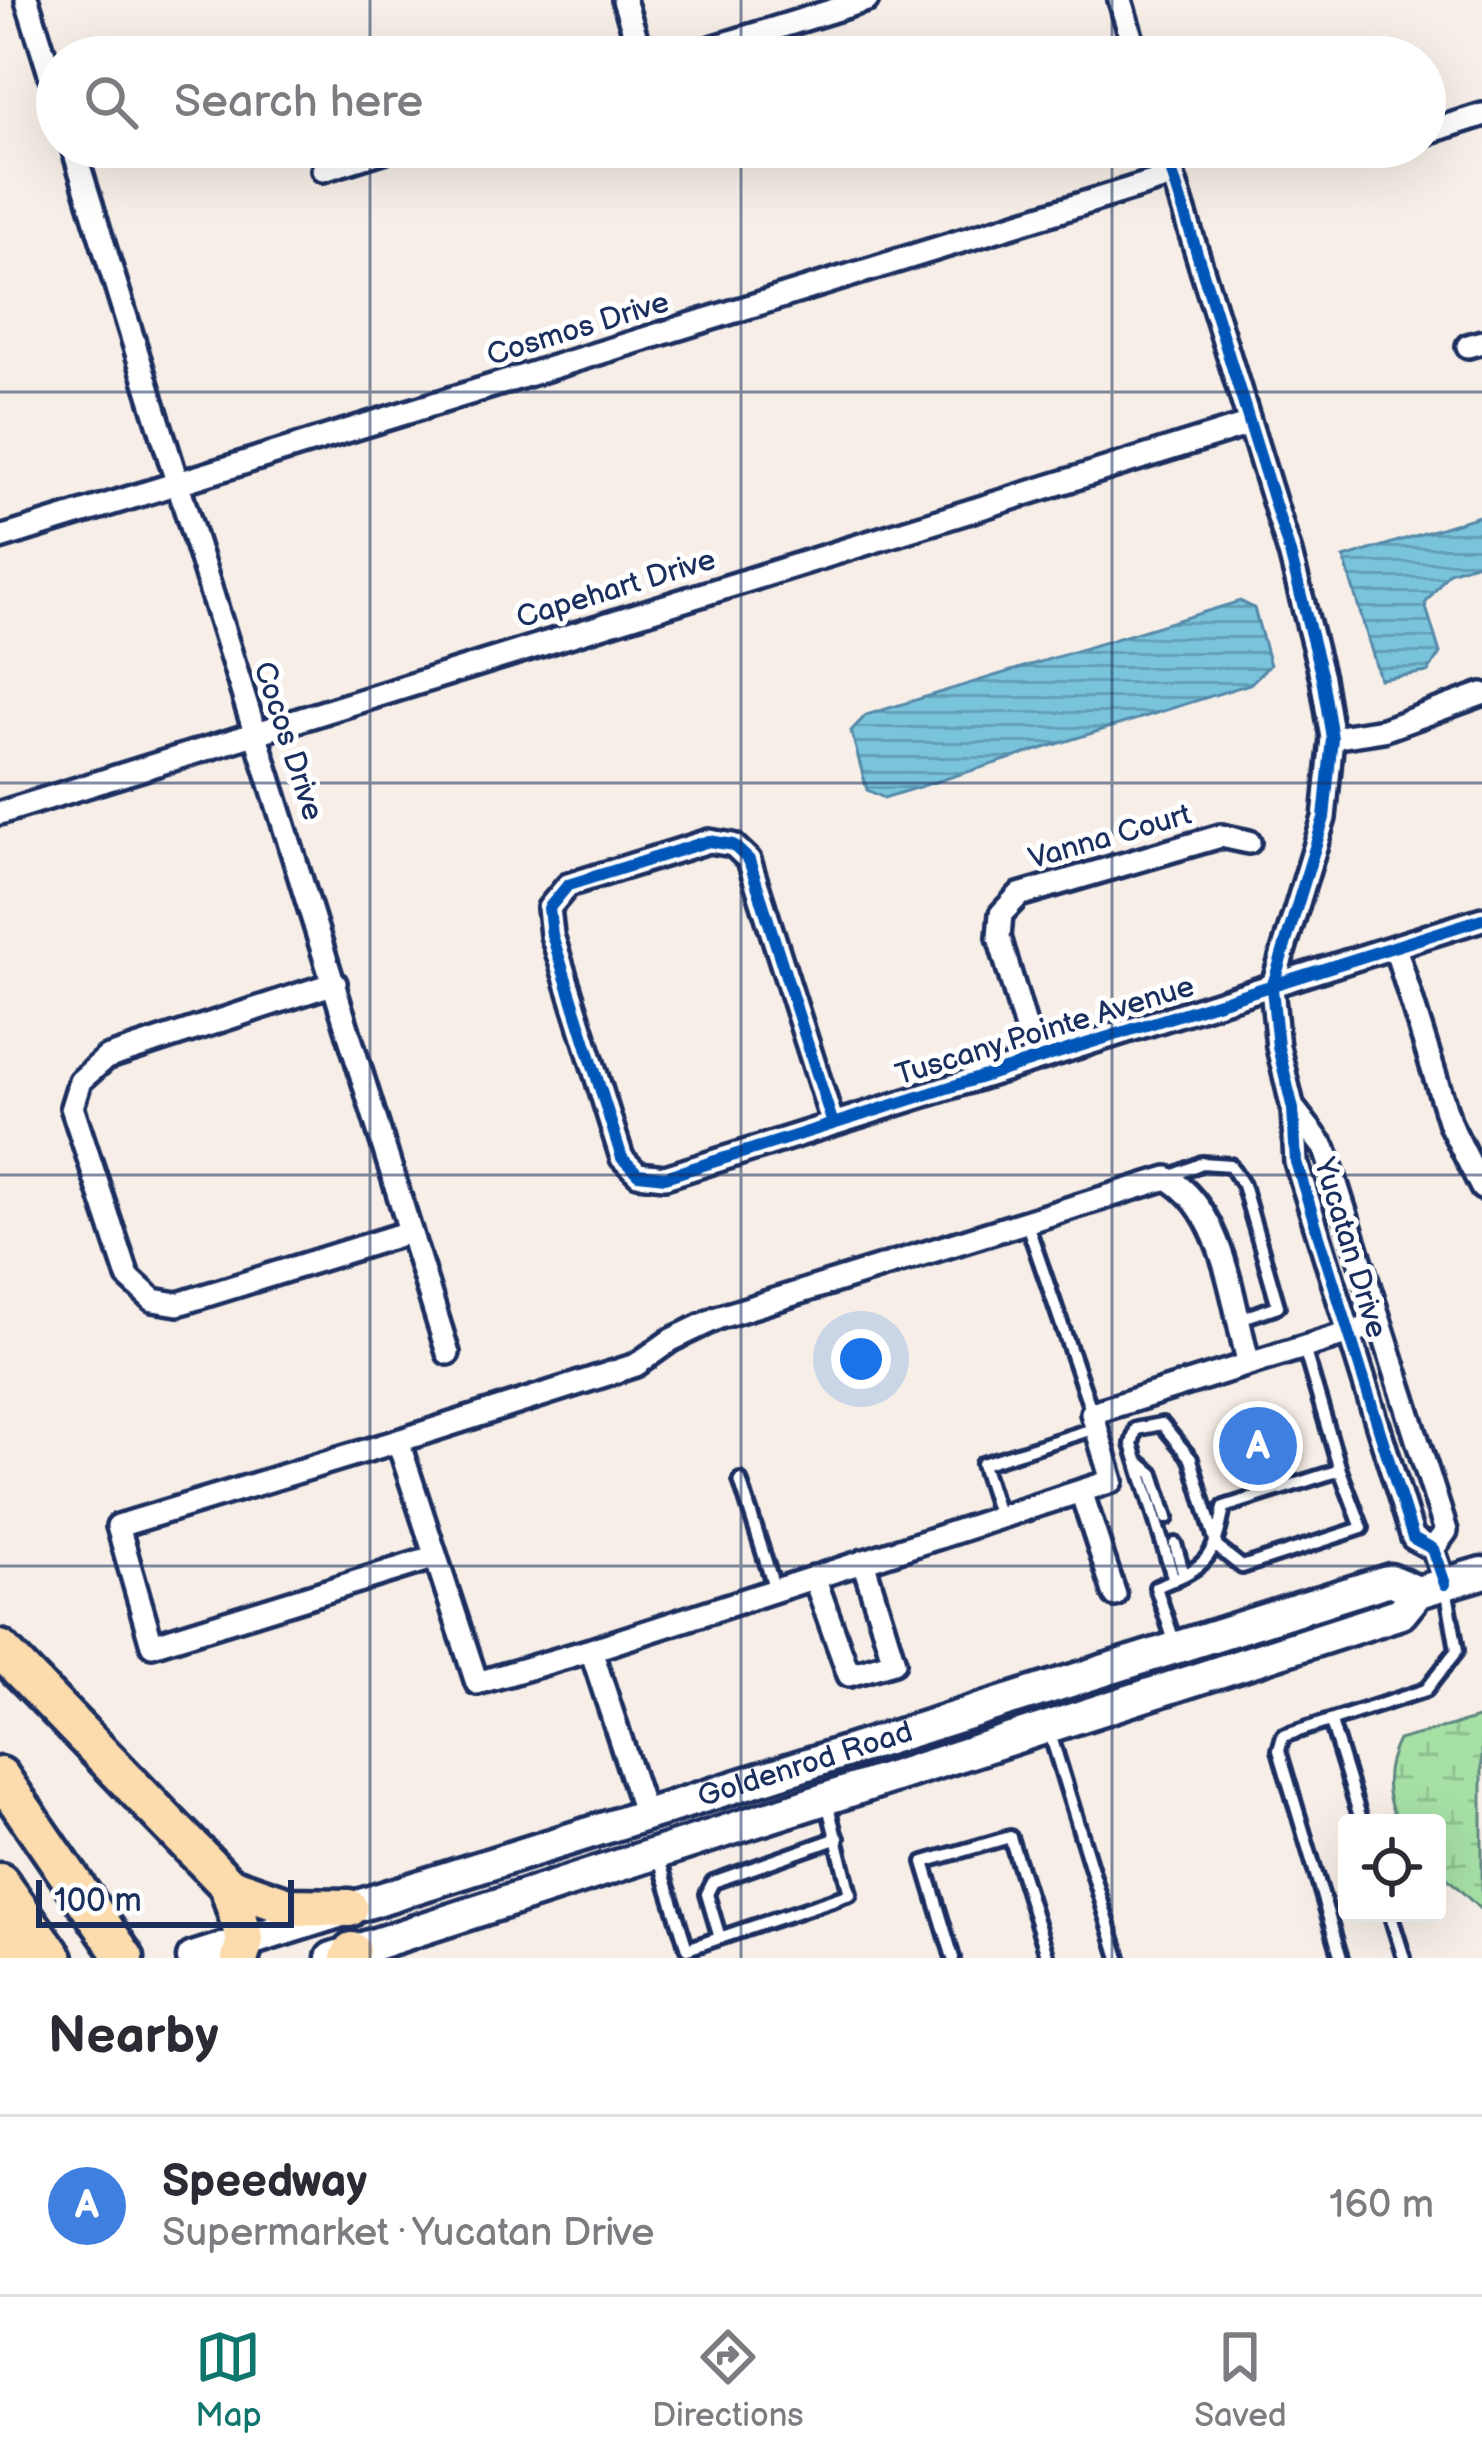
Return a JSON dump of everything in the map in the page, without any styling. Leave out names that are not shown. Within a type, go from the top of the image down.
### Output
[{"type":"highway","points":[[0,1649],[228,1885],[291,1907],[349,1908]]},
{"type":"highway","points":[[0,1776],[120,1949]]},
{"type":"highway","points":[[0,1882],[27,1950]]},
{"type":"highway","points":[[228,1885],[243,1950]]},
{"type":"main road","name":"Goldenrod Road","points":[[344,1956],[1401,1613],[1432,1588],[1482,1573]]},
{"type":"main road","name":"Goldenrod Road","points":[[193,1958],[243,1950],[349,1908],[644,1812],[1390,1580],[1432,1588]]},
{"type":"main road","points":[[657,1853],[664,1835],[707,1809],[718,1792]]},
{"type":"main road","points":[[595,1873],[636,1839],[644,1812]]},
{"type":"street","points":[[27,0],[38,36]]},
{"type":"street","points":[[624,0],[635,36]]},
{"type":"street","points":[[750,36],[867,0]]},
{"type":"street","points":[[1120,0],[1131,36]]},
{"type":"street","points":[[1446,126],[1482,115]]},
{"type":"street","name":"Cocos Drive","points":[[80,168],[448,1353]]},
{"type":"street","points":[[322,170],[328,168]]},
{"type":"street","name":"Yucatan Drive","points":[[1170,168],[1290,553],[1332,738],[1324,818],[1272,988],[1278,1047],[1293,1108],[1296,1162],[1413,1538],[1433,1549]]},
{"type":"street","name":"Cosmos Drive","points":[[0,538],[1172,176]]},
{"type":"street","name":"Capehart Drive","points":[[0,813],[1250,424]]},
{"type":"street","points":[[1332,738],[1383,730],[1482,694]]},
{"type":"street","name":"Vanna Court","points":[[1036,1059],[1000,937],[1001,914],[1019,895],[1221,836],[1249,842]]},
{"type":"street","name":"Tuscany Pointe Avenue","points":[[832,1121],[749,860],[734,845],[709,842],[568,885],[549,908],[552,935],[622,1158],[638,1174],[664,1177],[1482,919]]},
{"type":"street","points":[[1395,947],[1450,1124],[1482,1188]]},
{"type":"street","points":[[335,983],[106,1058],[80,1081],[72,1107],[128,1277],[153,1300],[178,1304],[409,1232]]},
{"type":"street","name":"Yucatan Drive","points":[[1293,1108],[1325,1149],[1446,1531],[1433,1549],[1432,1588]]},
{"type":"street","points":[[436,1557],[152,1646],[118,1526],[636,1365],[670,1340],[717,1318],[1167,1178],[1191,1191],[1208,1221],[1250,1364]]},
{"type":"street","points":[[398,1441],[477,1683],[1112,1480],[1094,1421],[1250,1364],[1379,1324]]},
{"type":"street","points":[[1082,1491],[1115,1595]]},
{"type":"street","points":[[814,1577],[849,1676],[894,1662],[863,1562]]},
{"type":"street","points":[[591,1649],[644,1812]]},
{"type":"lane","points":[[1167,1178],[1202,1163],[1230,1165],[1243,1184],[1278,1306],[1237,1320]]},
{"type":"lane","points":[[999,1517],[982,1464],[1094,1421],[1026,1221]]},
{"type":"lane","points":[[1179,1577],[1132,1444],[1136,1429],[1162,1424],[1191,1459],[1217,1547],[1242,1567],[1329,1532],[1362,1528],[1304,1348]]},
{"type":"lane","points":[[1137,1460],[1153,1474],[1167,1518]]},
{"type":"lane","points":[[1176,1647],[1156,1587],[1203,1566],[1217,1547],[1224,1508],[1340,1470]]},
{"type":"lane","points":[[1313,1479],[1318,1494]]},
{"type":"lane","points":[[740,1480],[775,1590]]},
{"type":"lane","points":[[1283,1488],[1288,1503]]},
{"type":"lane","points":[[1256,1498],[1261,1512]]},
{"type":"lane","points":[[1175,1544],[1179,1577]]},
{"type":"lane","points":[[1270,1544],[1274,1558]]},
{"type":"lane","points":[[1341,1958],[1279,1750],[1283,1736],[1404,1701],[1426,1690],[1457,1650],[1432,1588]]},
{"type":"lane","points":[[1331,1722],[1359,1814]]},
{"type":"lane","points":[[1048,1727],[1119,1958]]},
{"type":"lane","points":[[657,1853],[687,1949],[850,1894],[827,1802]]},
{"type":"lane","points":[[953,1958],[924,1862],[1010,1837],[1048,1958]]},
{"type":"lane","points":[[720,1938],[706,1894],[712,1882],[838,1838]]},
{"type":"lane","points":[[1393,1922],[1404,1958]]},
{"type":"green space","points":[[1482,1717],[1482,1911],[1446,1877],[1446,1814],[1394,1813],[1387,1781],[1398,1740]]},
{"type":"water","points":[[1482,515],[1482,562],[1449,572],[1425,604],[1440,653],[1428,672],[1380,679],[1344,558]]},
{"type":"water","points":[[1240,601],[1254,608],[1270,665],[1250,684],[884,798],[867,790],[851,731],[866,715]]},
{"type":"cycle path","points":[[1171,168],[1290,553],[1332,738],[1324,818],[1272,988],[1278,1047],[1293,1109],[1296,1162],[1413,1538],[1433,1549],[1445,1584]]},
{"type":"cycle path","points":[[832,1121],[749,860],[733,845],[709,841],[568,885],[549,908],[552,935],[622,1158],[638,1174],[665,1177],[1482,919]]},
{"type":"place","name":"Speedway","points":[[1258,1446]]}]
